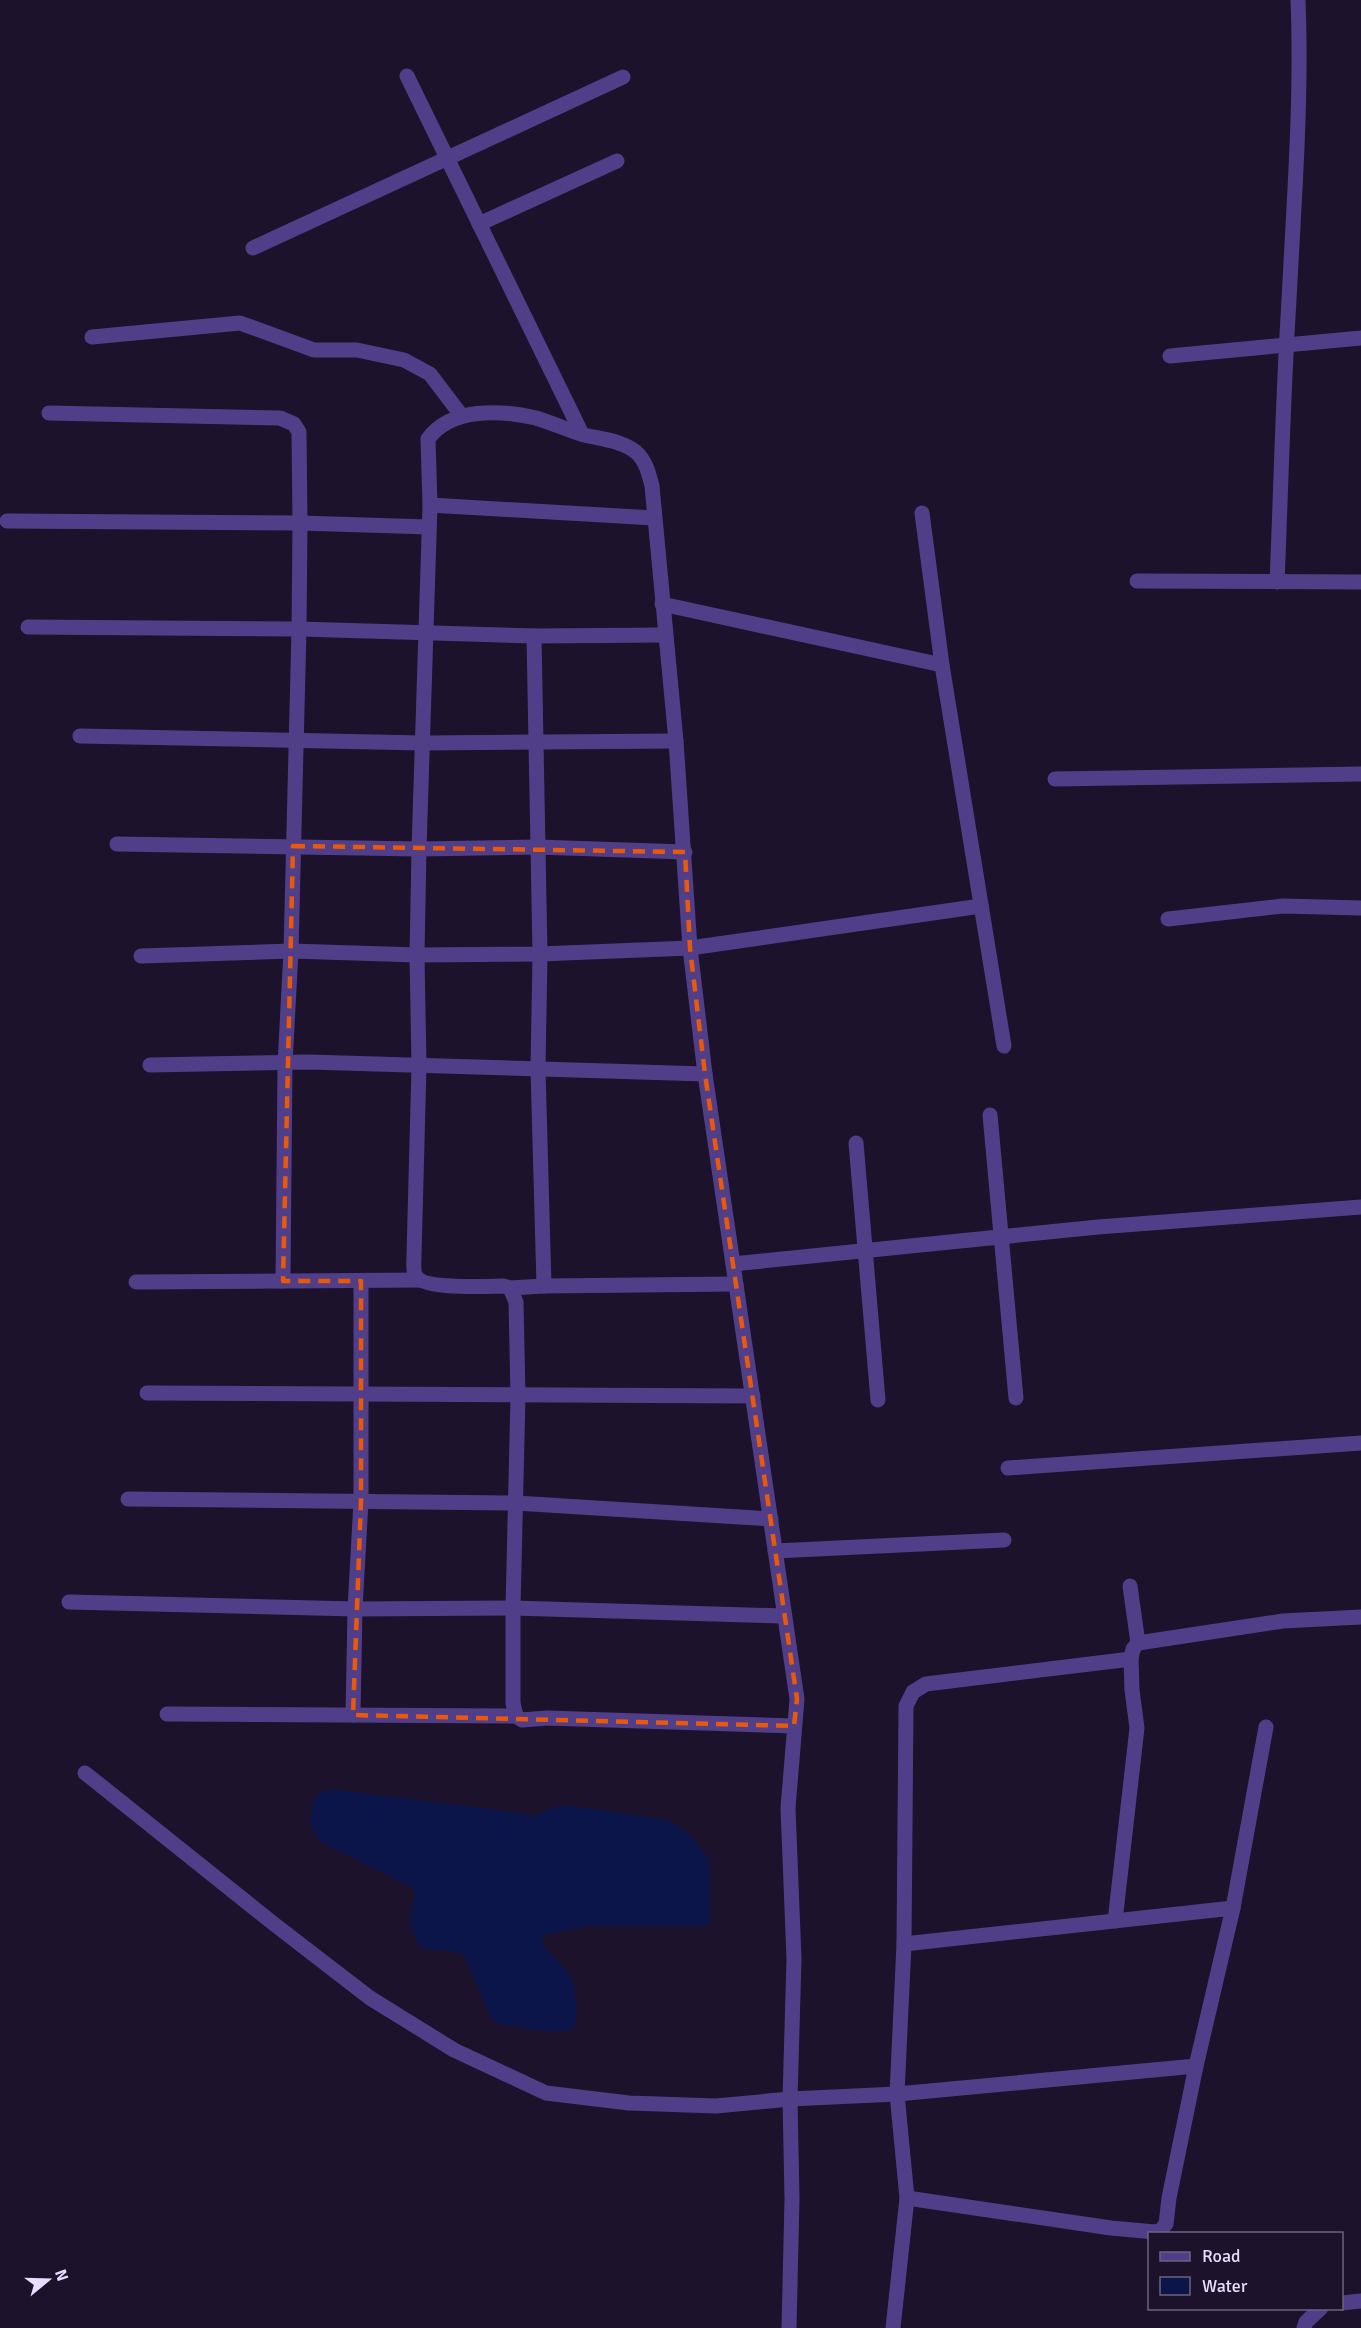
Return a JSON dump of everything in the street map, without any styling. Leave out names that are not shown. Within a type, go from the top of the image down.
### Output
[{"type":"street","points":[[1277,582],[1286,345],[1297,157],[1298,0]]},
{"type":"street","points":[[406,76],[582,434]]},
{"type":"street","points":[[253,248],[623,77]]},
{"type":"street","points":[[479,224],[617,161]]},
{"type":"street","points":[[92,337],[240,324],[314,350],[357,350],[404,360],[430,374],[462,415]]},
{"type":"street","points":[[1170,356],[1361,338]]},
{"type":"street","points":[[50,412],[280,418],[294,424],[299,432],[299,628],[291,951],[285,1064],[283,1281]]},
{"type":"street","points":[[420,1280],[415,1274],[414,1255],[419,1066],[417,955],[419,849],[424,634],[430,505],[428,438],[433,432],[462,415],[486,413],[534,418],[615,442],[635,451],[643,459],[652,486],[664,635],[676,741],[690,948],[705,1074],[796,1699],[788,1808],[794,1959],[790,2099],[792,2199],[789,2328]]},
{"type":"street","points":[[430,505],[654,518]]},
{"type":"street","points":[[922,513],[942,665],[1004,1046]]},
{"type":"street","points":[[7,521],[300,523],[429,527]]},
{"type":"street","points":[[1137,581],[1361,582]]},
{"type":"street","points":[[662,604],[942,665]]},
{"type":"street","points":[[28,627],[299,628],[534,636],[664,635]]},
{"type":"street","points":[[534,636],[540,954],[538,1069],[544,1286]]},
{"type":"street","points":[[80,736],[422,743],[676,741]]},
{"type":"street","points":[[1054,779],[1361,774]]},
{"type":"street","points":[[117,844],[419,849],[537,847],[685,852]]},
{"type":"street","points":[[141,956],[291,951],[417,955],[540,954],[690,948],[981,906]]},
{"type":"street","points":[[1168,919],[1283,906],[1361,908]]},
{"type":"street","points":[[150,1065],[309,1062],[705,1074]]},
{"type":"street","points":[[990,1115],[1016,1398]]},
{"type":"street","points":[[856,1143],[878,1400]]},
{"type":"street","points":[[734,1264],[1176,1220],[1361,1207]]},
{"type":"street","points":[[136,1282],[420,1280],[432,1285],[510,1288],[736,1284]]},
{"type":"street","points":[[353,1715],[355,1609],[361,1501],[361,1281]]},
{"type":"street","points":[[510,1288],[516,1302],[518,1396],[513,1608],[513,1703],[516,1716]]},
{"type":"street","points":[[147,1393],[753,1396]]},
{"type":"street","points":[[1008,1468],[1361,1443]]},
{"type":"street","points":[[128,1499],[516,1503],[771,1519]]},
{"type":"street","points":[[775,1551],[1004,1540]]},
{"type":"street","points":[[1130,1586],[1137,1643]]},
{"type":"street","points":[[69,1602],[355,1609],[513,1608],[783,1616]]},
{"type":"street","points":[[1115,1921],[1137,1728],[1131,1659],[1133,1648],[1137,1643],[1283,1621],[1361,1617]]},
{"type":"street","points":[[893,2328],[907,2198],[897,2094],[904,1944],[906,1706],[913,1692],[926,1684],[1131,1659]]},
{"type":"street","points":[[167,1714],[516,1716],[522,1720],[547,1718],[794,1726]]},
{"type":"street","points":[[907,2198],[1111,2228],[1155,2232],[1161,2230],[1166,2224],[1168,2198],[1233,1908],[1266,1727]]},
{"type":"street","points":[[85,1773],[370,1998],[454,2050],[546,2093],[629,2103],[717,2106],[790,2099],[897,2094],[1196,2066]]},
{"type":"street","points":[[904,1944],[1233,1908]]},
{"type":"street","points":[[1343,2303],[1361,2301]]},
{"type":"street","points":[[1304,2328],[1306,2322],[1319,2310]]},
{"type":"highlighted area","points":[[293,846],[685,852],[690,948],[705,1074],[797,1699],[794,1726],[353,1715],[361,1501],[361,1281],[283,1281]]},
{"type":"water","points":[[330,1789],[535,1816],[565,1805],[669,1820],[689,1834],[708,1857],[710,1919],[707,1926],[588,1926],[544,1935],[542,1941],[545,1946],[573,1980],[576,2024],[571,2030],[552,2031],[497,2023],[491,2018],[464,1955],[419,1946],[409,1922],[415,1895],[411,1887],[319,1841],[310,1823],[313,1801],[319,1794]]}]
